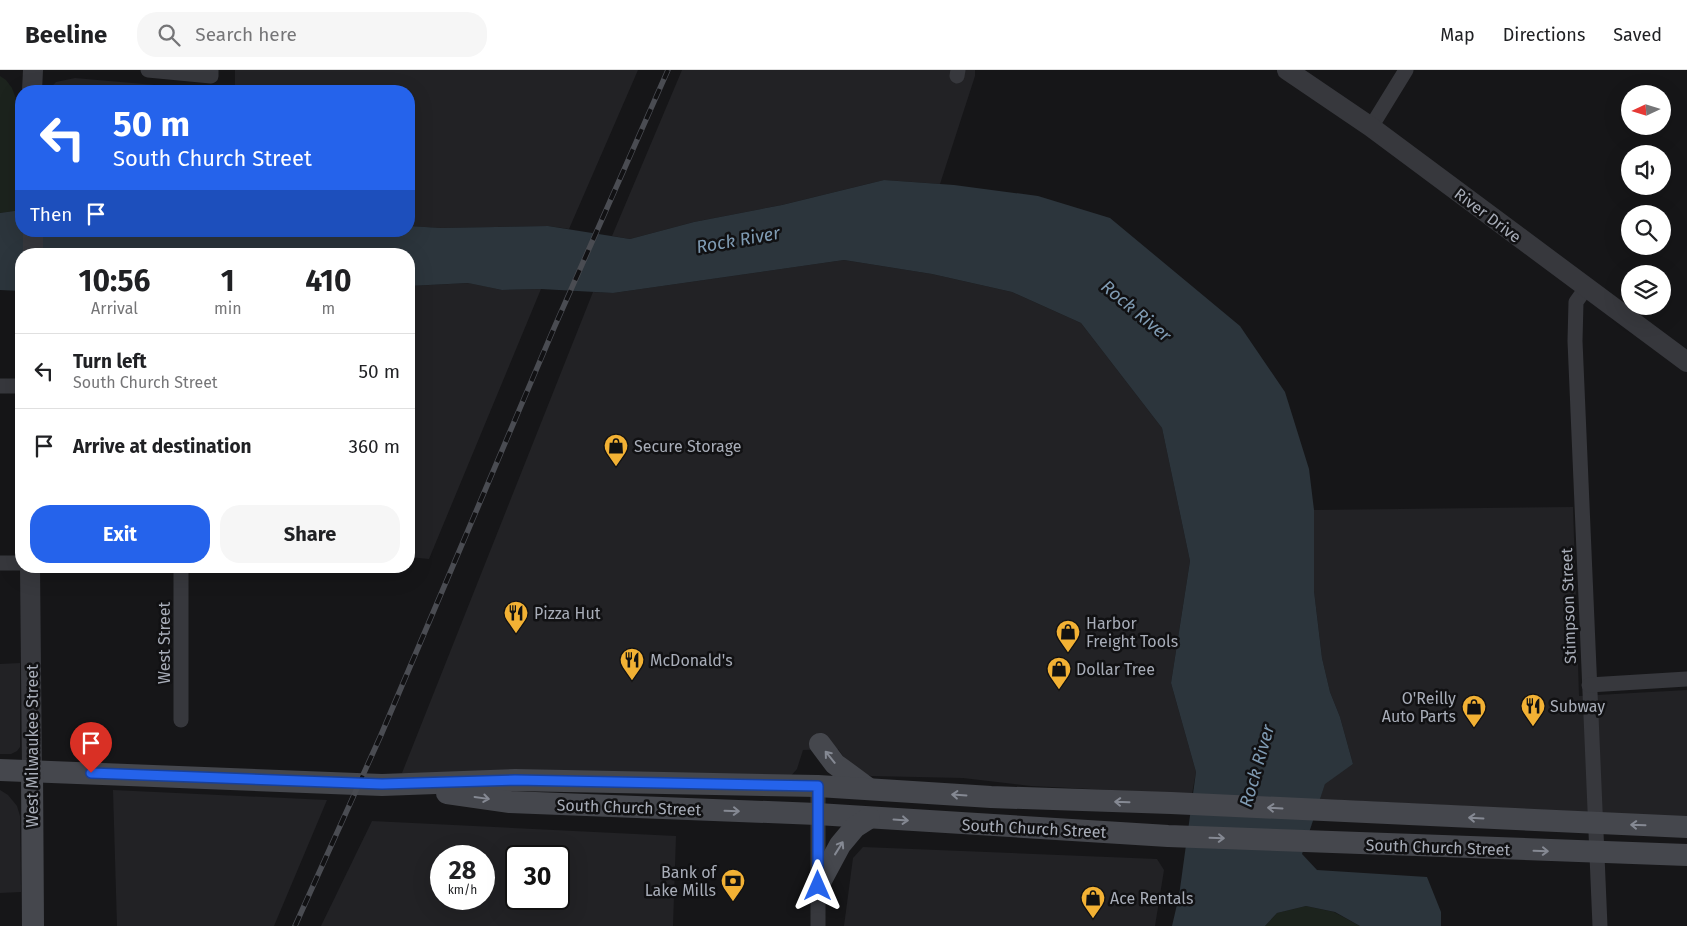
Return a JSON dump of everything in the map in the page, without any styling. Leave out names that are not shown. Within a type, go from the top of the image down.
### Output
[{"type":"main road","points":[[820,744],[835,764],[870,790]]},
{"type":"main road","name":"South Church Street","points":[[0,770],[382,784],[515,780],[818,786],[991,797],[1170,803],[1687,827]]},
{"type":"main road","name":"West Milwaukee Street","points":[[32,770],[33,926]]},
{"type":"main road","name":"South Church Street","points":[[382,784],[510,802],[818,814],[1168,836],[1687,855]]},
{"type":"main road","points":[[818,886],[840,845],[855,827],[869,818]]},
{"type":"street","points":[[32,85],[33,70]]},
{"type":"street","points":[[148,70],[211,73]]},
{"type":"street","name":"River Drive","points":[[1287,70],[1371,127],[1687,362]]},
{"type":"street","points":[[1371,127],[1406,70]]},
{"type":"street","name":"Stimpson Street","points":[[1586,288],[1576,302],[1575,341],[1600,926]]},
{"type":"street","points":[[0,386],[15,386]]},
{"type":"street","points":[[0,563],[15,563]]},
{"type":"street","name":"West Milwaukee Street","points":[[30,573],[32,770]]},
{"type":"street","name":"West Street","points":[[181,573],[181,720]]},
{"type":"street","points":[[1589,685],[1687,679]]},
{"type":"street","points":[[818,786],[818,926]]},
{"type":"shaded area","points":[[235,70],[638,70],[569,229],[548,226],[441,228],[415,226],[415,85],[235,85]]},
{"type":"shaded area","points":[[682,70],[975,70],[975,76],[940,184],[884,180],[782,205],[694,222],[630,239],[612,236]]},
{"type":"shaded area","points":[[0,76],[12,88],[15,96],[15,211],[0,213]]},
{"type":"shaded area","points":[[75,78],[155,85],[53,85],[56,82]]},
{"type":"shaded area","points":[[844,260],[932,274],[1012,292],[1081,323],[1162,428],[1190,561],[1171,683],[1196,772],[1192,794],[1031,786],[963,778],[871,776],[853,770],[838,749],[803,750],[797,769],[789,778],[402,773],[593,292],[613,293]]},
{"type":"shaded area","points":[[469,283],[502,290],[541,289],[429,559],[415,558],[415,286]]},
{"type":"shaded area","points":[[1573,507],[1579,696],[1687,690],[1687,817],[1320,799],[1325,783],[1353,764],[1340,717],[1330,692],[1322,658],[1314,591],[1314,510]]},
{"type":"shaded area","points":[[20,663],[20,747],[11,754],[0,754],[0,664]]},
{"type":"shaded area","points":[[0,790],[8,795],[17,806],[20,816],[21,892],[0,893]]},
{"type":"shaded area","points":[[113,790],[327,800],[274,926],[117,926]]},
{"type":"shaded area","points":[[372,821],[676,836],[673,926],[321,926]]},
{"type":"shaded area","points":[[863,847],[1157,859],[1164,870],[1155,926],[844,926],[853,858]]},
{"type":"shaded area","points":[[1306,906],[1334,912],[1360,926],[1265,926],[1277,913]]},
{"type":"water","name":"Rock River","points":[[884,180],[954,185],[1038,196],[1110,218],[1240,326],[1285,392],[1309,469],[1314,510],[1314,591],[1322,658],[1330,692],[1340,717],[1353,764],[1325,784],[1302,854],[1317,870],[1427,877],[1441,912],[1441,926],[1360,926],[1335,912],[1306,906],[1277,913],[1265,926],[1172,926],[1179,896],[1196,772],[1171,683],[1190,561],[1162,428],[1081,323],[1012,292],[932,274],[844,260],[613,293],[541,289],[502,290],[468,283],[415,286],[415,248],[15,248],[15,291],[0,290],[0,213],[15,211],[15,237],[415,237],[415,226],[441,228],[548,226],[630,239],[694,222],[782,205]]},
{"type":"railway","points":[[295,926],[381,735],[554,328],[668,70]]},
{"type":"place","name":"Secure Storage","points":[[616,467]]},
{"type":"place","name":"Pizza Hut","points":[[516,634]]},
{"type":"place","name":"Harbor Freight Tools","points":[[1068,653]]},
{"type":"place","name":"McDonald's","points":[[632,681]]},
{"type":"place","name":"Dollar Tree","points":[[1059,690]]},
{"type":"place","name":"Subway","points":[[1533,727]]},
{"type":"place","name":"O'Reilly Auto Parts","points":[[1474,728]]},
{"type":"place","name":"Bank of Lake Mills","points":[[733,902]]},
{"type":"place","name":"Ace Rentals","points":[[1093,919]]},
{"type":"route","points":[[91,773],[382,784],[515,780],[818,786],[818,886]]}]
